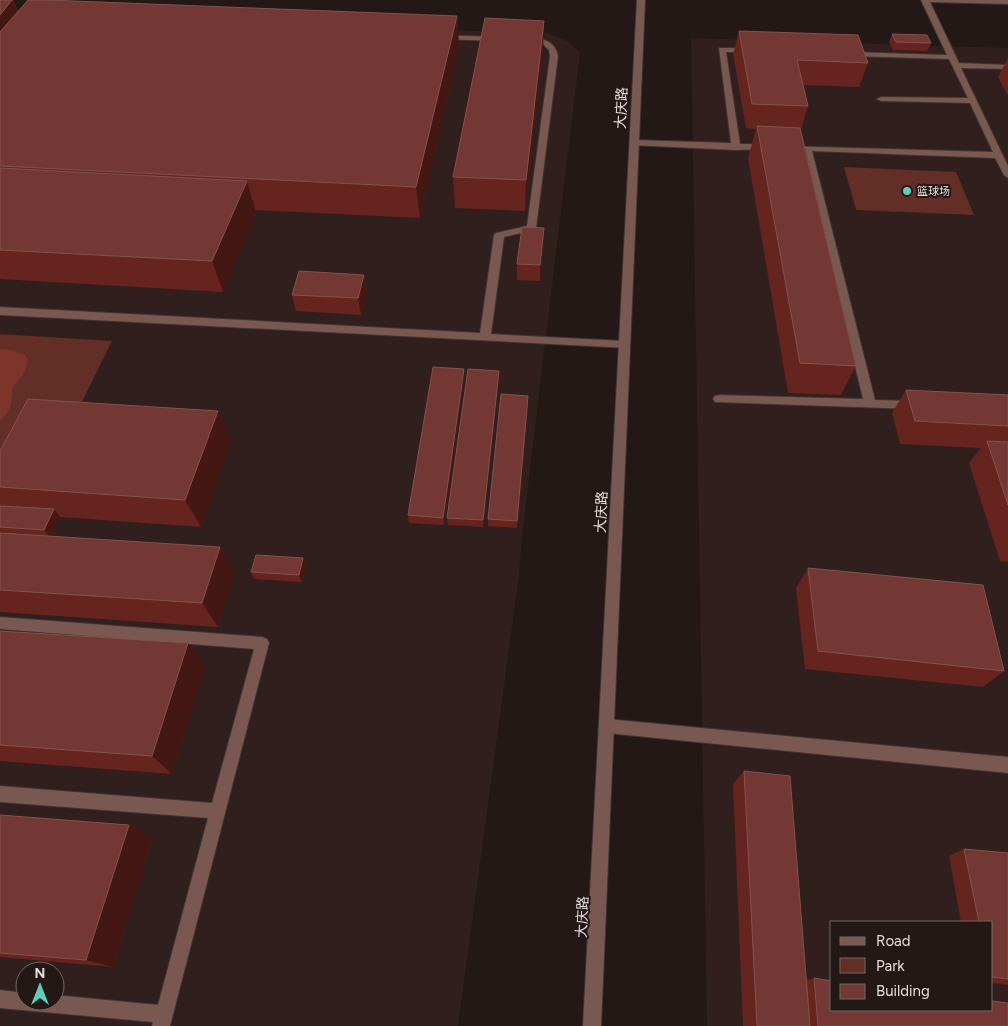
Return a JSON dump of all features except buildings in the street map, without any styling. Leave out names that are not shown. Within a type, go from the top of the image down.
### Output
[{"type":"street","name":"大庆路","points":[[592,1026],[641,0]]},
{"type":"street","points":[[1008,2],[927,0],[973,101],[997,143],[998,154],[1008,174]]},
{"type":"street","points":[[433,37],[503,39]]},
{"type":"street","points":[[484,337],[499,235],[531,228],[554,56],[553,49],[545,42],[513,39]]},
{"type":"street","points":[[736,147],[722,50],[760,51]]},
{"type":"street","points":[[837,53],[952,57]]},
{"type":"street","points":[[956,65],[1008,67]]},
{"type":"street","points":[[881,99],[973,101]]},
{"type":"street","points":[[634,143],[998,154]]},
{"type":"street","points":[[807,148],[870,404]]},
{"type":"street","points":[[0,311],[624,345]]},
{"type":"street","points":[[719,399],[929,406]]},
{"type":"street","points":[[0,623],[262,642],[163,1020],[0,999]]},
{"type":"street","points":[[607,726],[1008,765]]},
{"type":"street","points":[[0,794],[218,812]]},
{"type":"shaded area","points":[[0,17],[548,33],[569,42],[580,53],[522,536],[519,575],[458,1026],[0,1026]]},
{"type":"shaded area","points":[[691,38],[1008,48],[1008,1026],[707,1026]]},
{"type":"shaded area","points":[[0,349],[12,350],[25,355],[28,361],[23,375],[13,386],[11,405],[6,415],[0,420]]},
{"type":"green space","name":"篮球场","points":[[844,167],[956,172],[974,215],[856,210]]},
{"type":"green space","points":[[0,334],[112,341],[70,426],[0,522]]},
{"type":"place","name":"篮球场","points":[[907,191]]}]
